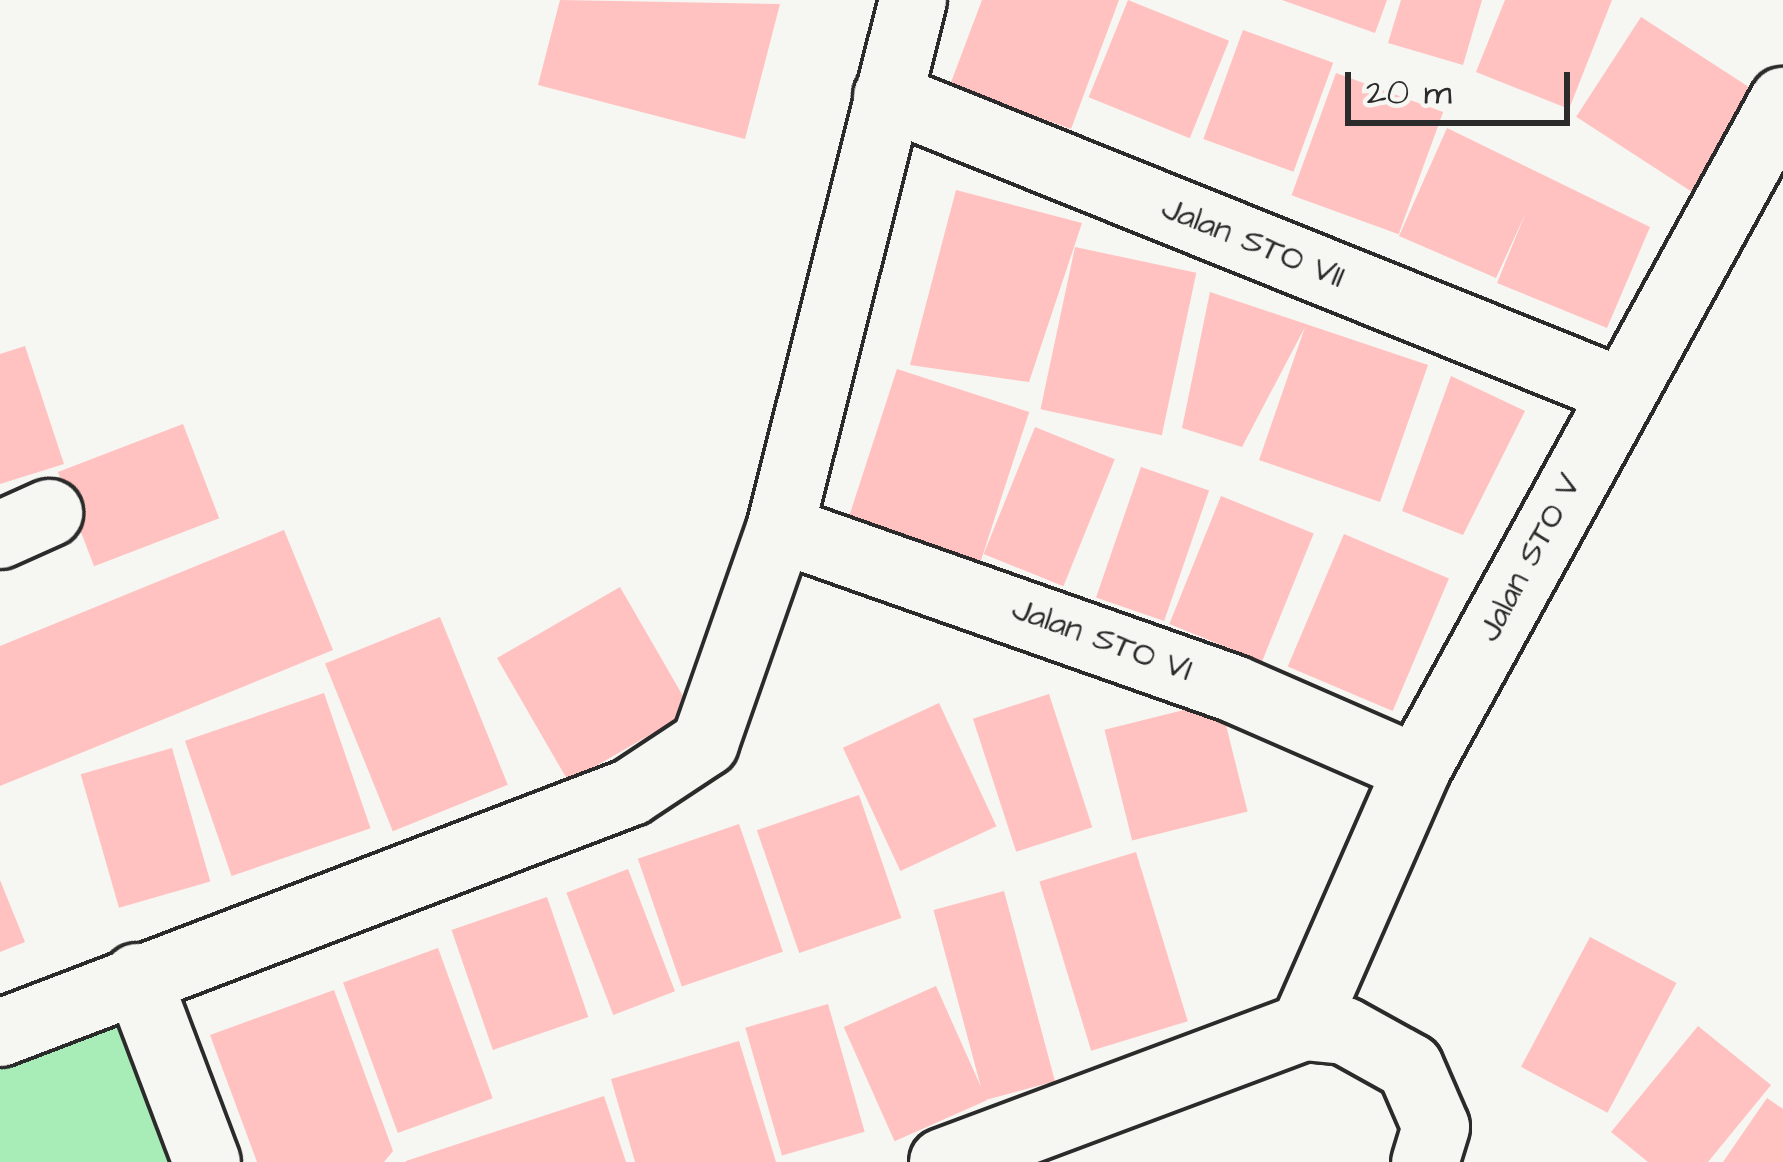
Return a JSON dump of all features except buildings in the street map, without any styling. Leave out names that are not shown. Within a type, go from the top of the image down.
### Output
[{"type":"street","points":[[0,1033],[675,772],[718,723],[780,530],[913,0]]},
{"type":"street","name":"Jalan STO VII","points":[[887,96],[1620,391]]},
{"type":"street","name":"Jalan STO V","points":[[1304,1028],[1417,769],[1783,100]]},
{"type":"street","name":"Jalan STO VI","points":[[780,530],[1112,643],[1417,769]]},
{"type":"street","points":[[136,977],[207,1162]]},
{"type":"street","points":[[943,1162],[1168,1073],[1304,1028],[1345,1031],[1410,1067],[1436,1127],[1425,1162]]},
{"type":"green space","points":[[123,1011],[184,1162],[0,1162],[0,1059]]}]
